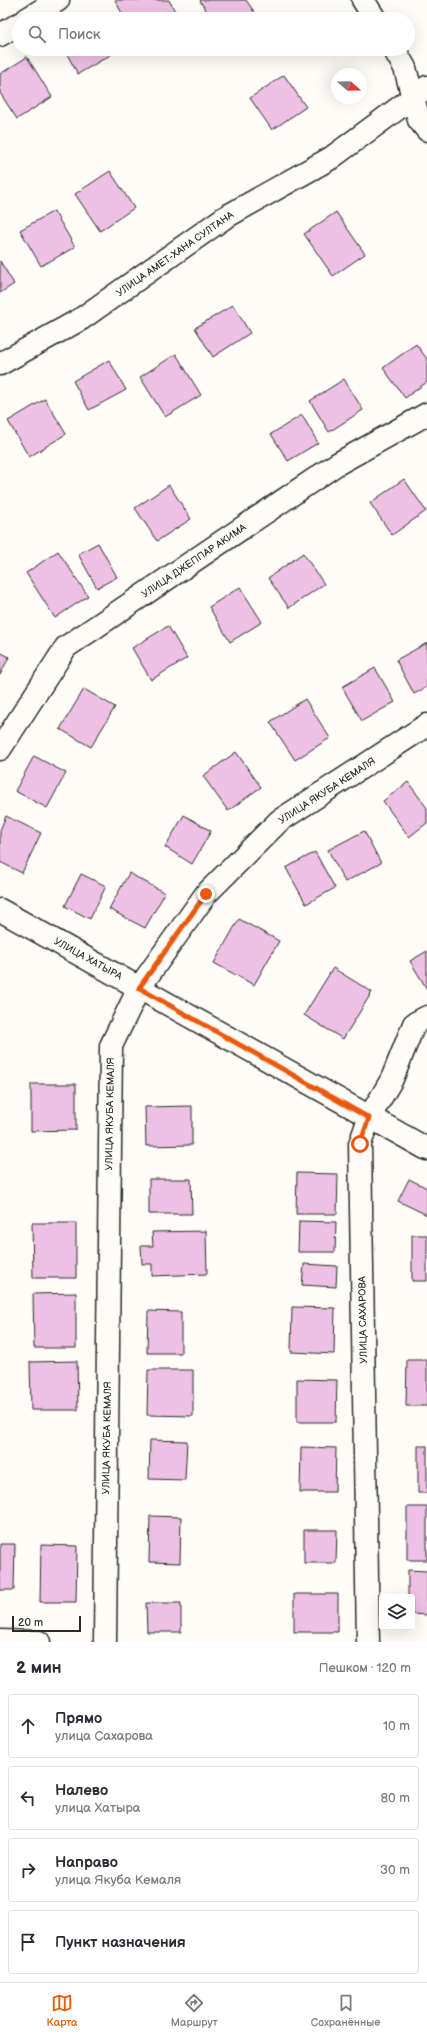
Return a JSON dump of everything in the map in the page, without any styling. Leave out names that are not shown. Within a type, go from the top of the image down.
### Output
[{"type":"street","points":[[38,12],[58,0]]},
{"type":"street","points":[[363,0],[371,12]]},
{"type":"street","points":[[0,35],[12,28]]},
{"type":"street","points":[[398,56],[420,92],[419,120],[427,130]]},
{"type":"street","name":"УЛИЦА АМЕТ-ХАНА СУЛТАНА","points":[[0,364],[81,319],[224,218],[331,158],[420,92]]},
{"type":"street","name":"УЛИЦА ДЖЕППАР АКИМА","points":[[0,749],[66,647],[337,464],[427,414]]},
{"type":"street","name":"УЛИЦА ЯКУБА КЕМАЛЯ","points":[[105,1642],[111,1046],[139,988],[206,894],[279,821],[427,725]]},
{"type":"street","name":"УЛИЦА ХАТЫРА","points":[[0,910],[369,1118],[427,1149]]},
{"type":"street","name":"УЛИЦА САХАРОВА","points":[[368,1642],[360,1144],[369,1118],[392,1079],[414,1024],[427,1017]]},
{"type":"street","points":[[0,1641],[39,1642]]},
{"type":"building","points":[[115,0],[169,0],[175,12],[121,12]]},
{"type":"building","points":[[246,0],[254,12],[207,12],[200,1]]},
{"type":"building","points":[[68,56],[109,56],[78,74]]},
{"type":"building","points":[[27,57],[52,97],[17,119],[0,93],[0,74]]},
{"type":"building","points":[[284,75],[306,107],[272,130],[250,98]]},
{"type":"building","points":[[110,171],[134,208],[100,231],[75,194]]},
{"type":"building","points":[[54,211],[75,247],[41,266],[20,230]]},
{"type":"building","points":[[336,212],[365,254],[333,276],[304,234]]},
{"type":"building","points":[[0,261],[14,284],[0,293]]},
{"type":"building","points":[[233,305],[250,333],[213,357],[195,328]]},
{"type":"building","points":[[416,344],[427,359],[427,382],[405,398],[383,368]]},
{"type":"building","points":[[176,354],[201,395],[165,417],[140,377]]},
{"type":"building","points":[[109,360],[126,390],[89,410],[73,381]]},
{"type":"building","points":[[344,379],[363,410],[329,432],[310,401]]},
{"type":"building","points":[[45,399],[66,434],[29,457],[8,421]]},
{"type":"building","points":[[302,415],[318,443],[288,461],[271,434]]},
{"type":"building","points":[[404,479],[426,511],[392,535],[370,503]]},
{"type":"building","points":[[169,485],[191,519],[157,541],[135,508]]},
{"type":"building","points":[[98,543],[117,577],[97,588],[78,554]]},
{"type":"building","points":[[58,551],[88,596],[55,618],[26,573]]},
{"type":"building","points":[[303,553],[324,584],[289,608],[268,578]]},
{"type":"building","points":[[240,587],[262,622],[230,642],[209,607]]},
{"type":"building","points":[[168,626],[187,658],[151,680],[132,648]]},
{"type":"building","points":[[427,643],[427,687],[414,694],[396,660]]},
{"type":"building","points":[[0,652],[9,657],[0,675]]},
{"type":"building","points":[[375,668],[395,702],[362,721],[342,687]]},
{"type":"building","points":[[84,689],[115,707],[91,747],[60,729]]},
{"type":"building","points":[[305,699],[330,738],[295,760],[270,722]]},
{"type":"building","points":[[236,752],[261,787],[228,811],[203,776]]},
{"type":"building","points":[[34,756],[66,773],[47,808],[15,791]]},
{"type":"building","points":[[408,782],[427,808],[427,823],[409,837],[383,801]]},
{"type":"building","points":[[184,815],[211,831],[192,864],[165,847]]},
{"type":"building","points":[[6,816],[41,833],[22,873],[0,862],[0,830]]},
{"type":"building","points":[[364,831],[381,863],[345,882],[328,850]]},
{"type":"building","points":[[315,852],[335,888],[306,904],[286,868]]},
{"type":"building","points":[[129,873],[165,893],[145,928],[109,909]]},
{"type":"building","points":[[81,874],[106,886],[90,919],[65,906]]},
{"type":"building","points":[[239,919],[279,941],[254,985],[214,963]]},
{"type":"building","points":[[427,951],[427,989],[410,961]]},
{"type":"building","points":[[333,968],[372,992],[343,1039],[304,1015]]},
{"type":"building","points":[[31,1084],[76,1084],[76,1130],[31,1131]]},
{"type":"building","points":[[192,1106],[192,1145],[146,1146],[145,1107]]},
{"type":"building","points":[[297,1173],[338,1174],[337,1214],[296,1214]]},
{"type":"building","points":[[149,1179],[191,1179],[192,1214],[149,1214]]},
{"type":"building","points":[[409,1179],[427,1188],[427,1215],[398,1201]]},
{"type":"building","points":[[299,1221],[336,1222],[335,1252],[298,1252]]},
{"type":"building","points":[[32,1223],[76,1223],[76,1278],[33,1278]]},
{"type":"building","points":[[206,1231],[207,1274],[152,1276],[152,1264],[142,1264],[141,1246],[153,1246],[152,1232]]},
{"type":"building","points":[[412,1235],[427,1235],[427,1281],[412,1281]]},
{"type":"building","points":[[304,1264],[337,1266],[336,1287],[302,1285]]},
{"type":"building","points":[[76,1293],[76,1348],[34,1348],[33,1294]]},
{"type":"building","points":[[292,1307],[335,1308],[334,1354],[291,1352]]},
{"type":"building","points":[[148,1311],[181,1312],[181,1353],[147,1353]]},
{"type":"building","points":[[407,1360],[427,1360],[427,1406],[406,1406]]},
{"type":"building","points":[[77,1361],[78,1410],[31,1410],[30,1362]]},
{"type":"building","points":[[148,1370],[193,1370],[193,1416],[147,1415]]},
{"type":"building","points":[[297,1379],[337,1380],[336,1422],[297,1422]]},
{"type":"building","points":[[150,1440],[187,1441],[185,1480],[149,1479]]},
{"type":"building","points":[[418,1446],[427,1446],[427,1493],[418,1493]]},
{"type":"building","points":[[301,1447],[336,1448],[335,1492],[300,1492]]},
{"type":"building","points":[[407,1507],[427,1507],[427,1560],[407,1560]]},
{"type":"building","points":[[150,1516],[181,1517],[180,1563],[149,1562]]},
{"type":"building","points":[[304,1530],[337,1530],[336,1563],[304,1563]]},
{"type":"building","points":[[0,1544],[15,1544],[14,1590],[0,1590]]},
{"type":"building","points":[[41,1545],[77,1546],[76,1602],[40,1602]]},
{"type":"building","points":[[408,1570],[427,1571],[427,1615],[415,1614],[415,1594],[408,1594]]},
{"type":"building","points":[[294,1594],[338,1594],[338,1632],[294,1632]]},
{"type":"building","points":[[146,1603],[181,1603],[181,1632],[147,1632]]},
{"type":"route","points":[[206,894],[139,988],[369,1118],[360,1144]]}]
